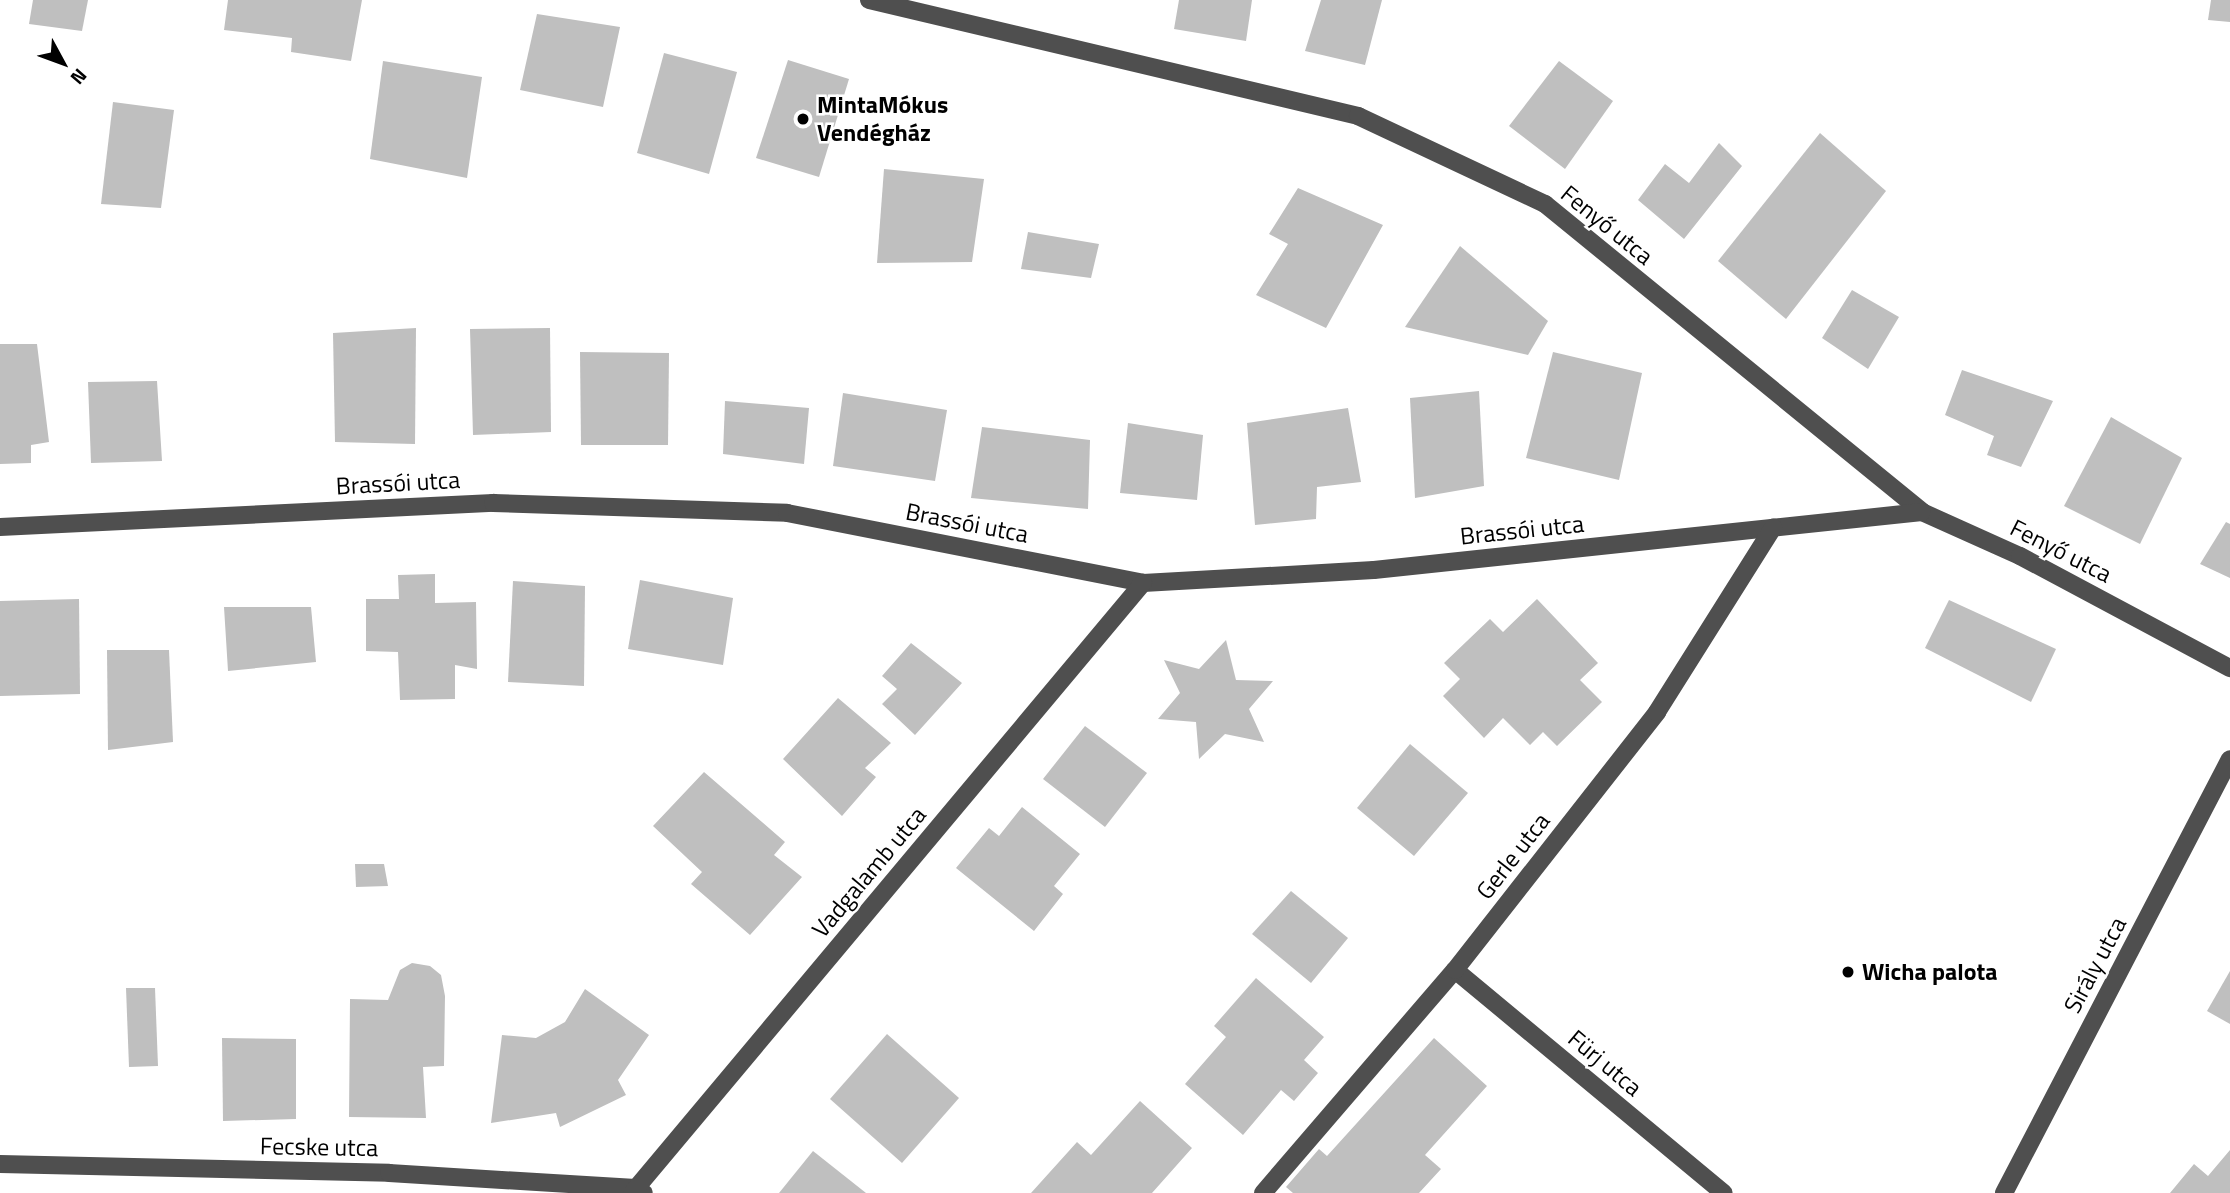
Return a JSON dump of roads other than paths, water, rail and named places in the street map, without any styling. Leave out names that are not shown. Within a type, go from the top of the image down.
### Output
[{"type":"street","name":"Fenyő utca","points":[[869,0],[1358,116],[1545,204],[1922,512],[2020,556],[2230,668]]},
{"type":"street","name":"Brassói utca","points":[[0,527],[493,503],[787,513],[1143,583],[1374,570],[1922,512]]},
{"type":"street","name":"Gerle utca","points":[[1263,1193],[1455,970],[1657,712],[1773,528]]},
{"type":"street","name":"Vadgalamb utca","points":[[637,1191],[1143,583]]},
{"type":"street","name":"Sirály utca","points":[[2004,1193],[2230,759]]},
{"type":"street","name":"Fürj utca","points":[[1455,970],[1724,1193]]},
{"type":"street","name":"Fecske utca","points":[[0,1164],[389,1173],[637,1191]]},
{"type":"place","name":"MintaMókus Vendégház","points":[[803,119]]},
{"type":"place","name":"Wicha palota","points":[[1848,972]]}]
